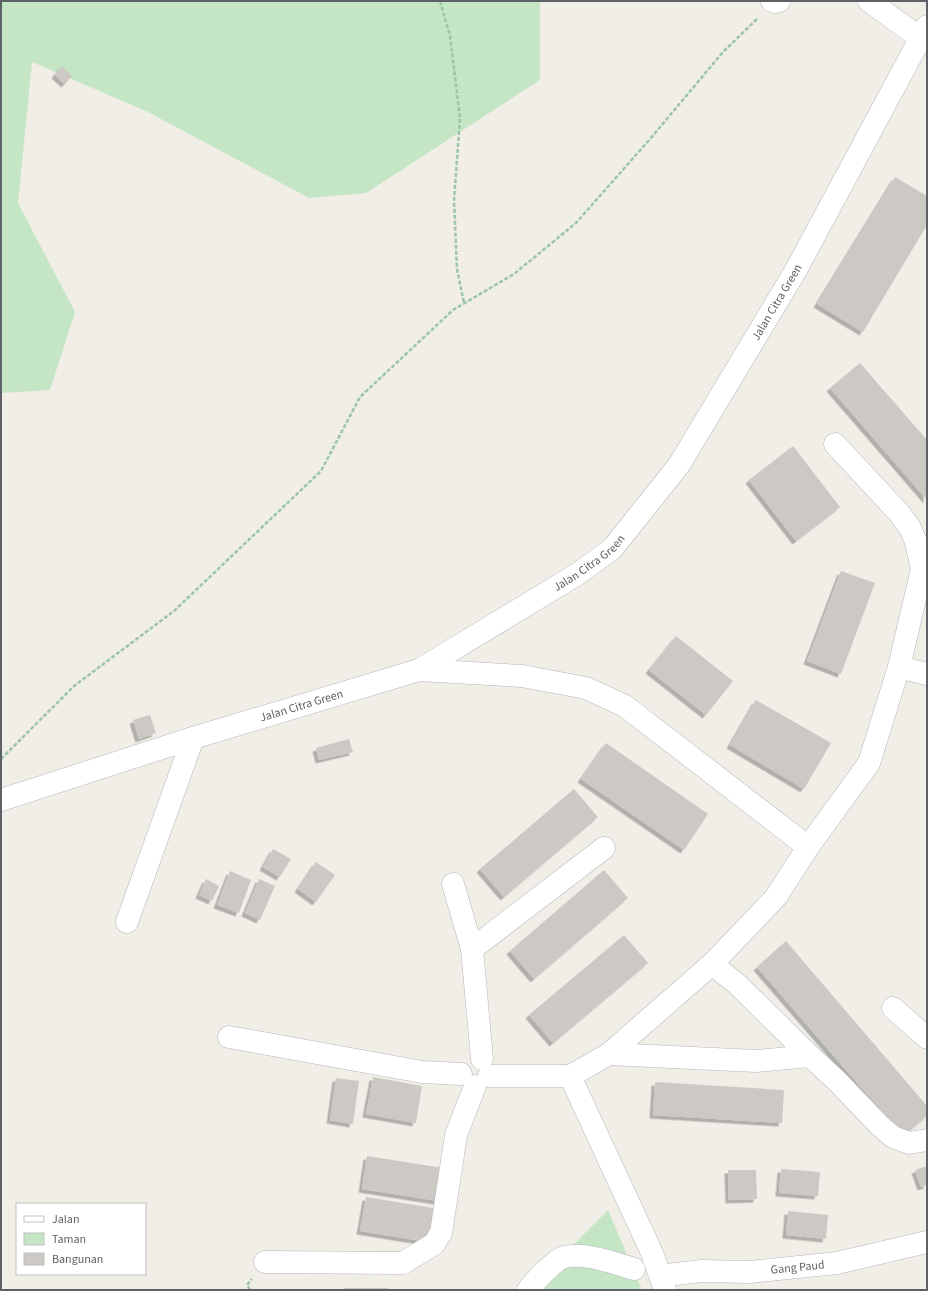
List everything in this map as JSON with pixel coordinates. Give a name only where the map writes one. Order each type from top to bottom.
[{"type":"street","points":[[869,1],[923,32]]},
{"type":"street","name":"Jalan Citra Green","points":[[1,800],[193,738],[419,670],[576,575],[612,548],[679,465],[796,270],[923,32]]},
{"type":"street","points":[[229,1037],[422,1072],[570,1076],[609,1054],[712,964],[776,897],[808,846],[869,763],[899,667],[922,569],[916,542],[910,528],[900,514],[835,444]]},
{"type":"street","points":[[899,667],[927,674]]},
{"type":"street","points":[[419,670],[522,676],[586,688],[625,706],[808,846]]},
{"type":"street","points":[[127,922],[193,738]]},
{"type":"street","points":[[472,949],[604,848]]},
{"type":"street","points":[[266,1262],[403,1263],[434,1244],[441,1234],[456,1135],[477,1074],[472,949],[452,884]]},
{"type":"street","points":[[712,964],[737,984],[838,1082],[879,1125],[893,1137],[908,1143],[927,1140]]},
{"type":"street","points":[[893,1008],[927,1038]]},
{"type":"street","points":[[609,1054],[756,1061],[810,1056]]},
{"type":"street","points":[[570,1076],[660,1272]]},
{"type":"street","name":"Gang Paud","points":[[660,1272],[750,1272],[837,1263],[927,1242]]},
{"type":"street","points":[[528,1290],[533,1283],[563,1257],[579,1255],[634,1269]]},
{"type":"path","points":[[440,1],[450,36],[460,118],[454,200],[457,269],[464,303]]},
{"type":"path","points":[[1,759],[74,686],[174,611],[321,471],[360,397],[453,310],[514,274],[576,223],[655,133],[723,52],[776,1]]},
{"type":"green space","points":[[1,1],[540,1],[540,80],[366,193],[309,198],[148,112],[32,62],[18,203],[75,312],[50,390],[1,393]]},
{"type":"green space","points":[[608,1210],[642,1290],[541,1290],[574,1244]]},
{"type":"building","points":[[62,66],[72,76],[65,84],[55,75]]},
{"type":"building","points":[[895,177],[927,196],[927,225],[863,332],[817,304]]},
{"type":"building","points":[[860,363],[927,440],[927,500],[830,388]]},
{"type":"building","points":[[793,446],[840,507],[796,541],[749,480]]},
{"type":"building","points":[[841,571],[875,583],[841,674],[807,661]]},
{"type":"building","points":[[676,636],[733,681],[706,715],[649,670]]},
{"type":"building","points":[[756,700],[831,743],[804,789],[730,745]]},
{"type":"building","points":[[150,715],[156,733],[139,739],[133,720]]},
{"type":"building","points":[[349,739],[353,752],[319,760],[316,748]]},
{"type":"building","points":[[606,743],[708,814],[684,850],[581,779]]},
{"type":"building","points":[[574,789],[598,817],[504,897],[480,869]]},
{"type":"building","points":[[273,849],[291,859],[280,877],[263,867]]},
{"type":"building","points":[[316,862],[335,875],[316,902],[298,889]]},
{"type":"building","points":[[604,870],[628,898],[534,979],[510,951]]},
{"type":"building","points":[[230,871],[251,880],[239,913],[217,905]]},
{"type":"building","points":[[206,879],[219,886],[212,901],[199,895]]},
{"type":"building","points":[[259,879],[275,886],[260,920],[245,913]]},
{"type":"building","points":[[624,935],[648,963],[553,1043],[529,1015]]},
{"type":"building","points":[[786,941],[927,1106],[927,1116],[903,1136],[757,967]]},
{"type":"building","points":[[373,1077],[422,1086],[416,1123],[366,1114]]},
{"type":"building","points":[[336,1078],[359,1081],[353,1124],[330,1120]]},
{"type":"building","points":[[655,1082],[784,1090],[782,1123],[653,1115]]},
{"type":"building","points":[[367,1156],[443,1168],[438,1201],[362,1189]]},
{"type":"building","points":[[927,1166],[927,1185],[921,1187],[915,1170]]},
{"type":"building","points":[[781,1169],[820,1172],[818,1196],[779,1193]]},
{"type":"building","points":[[728,1170],[756,1170],[757,1199],[729,1200]]},
{"type":"building","points":[[366,1197],[439,1209],[434,1243],[360,1231]]},
{"type":"building","points":[[788,1211],[828,1215],[826,1239],[786,1235]]},
{"type":"building","points":[[344,1288],[388,1288],[388,1290],[344,1290]]}]
